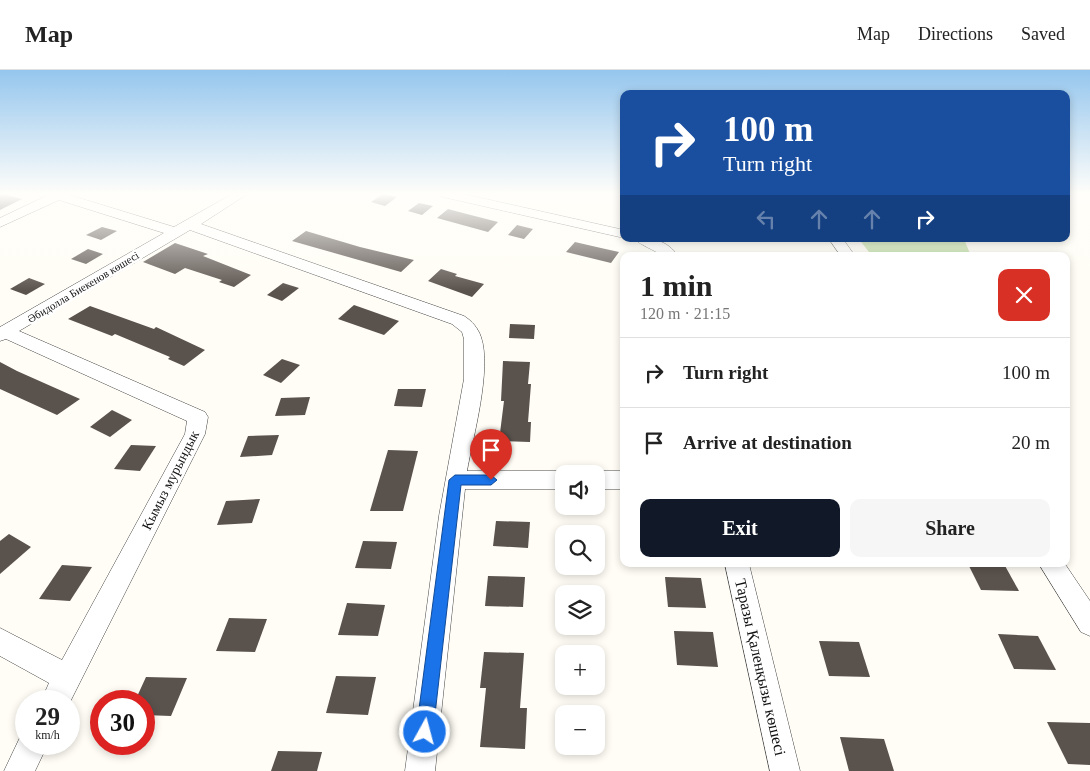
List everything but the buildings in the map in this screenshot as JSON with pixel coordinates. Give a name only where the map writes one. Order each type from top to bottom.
[{"type":"street","points":[[173,226],[458,320],[468,327],[475,349],[472,380],[455,480],[420,771]]},
{"type":"street","name":"Әбидолла Биекенов көшесі","points":[[3,334],[186,226]]},
{"type":"street","points":[[587,226],[620,233]]},
{"type":"street","points":[[650,242],[658,245],[666,252]]},
{"type":"street","name":"Кымыз мурындык","points":[[3,334],[198,418],[195,434],[61,690]]},
{"type":"street","points":[[455,480],[555,480]]},
{"type":"street","points":[[605,480],[620,480]]},
{"type":"street","name":"Таразы Қаленқызы көшесі","points":[[738,567],[785,771]]},
{"type":"street","points":[[1053,567],[1090,623]]},
{"type":"street","points":[[0,641],[61,690]]},
{"type":"street","points":[[18,771],[27,755]]},
{"type":"green space","points":[[861,242],[965,242],[969,252],[869,252]]},
{"type":"route","points":[[425,732],[455,480],[491,480]]}]
